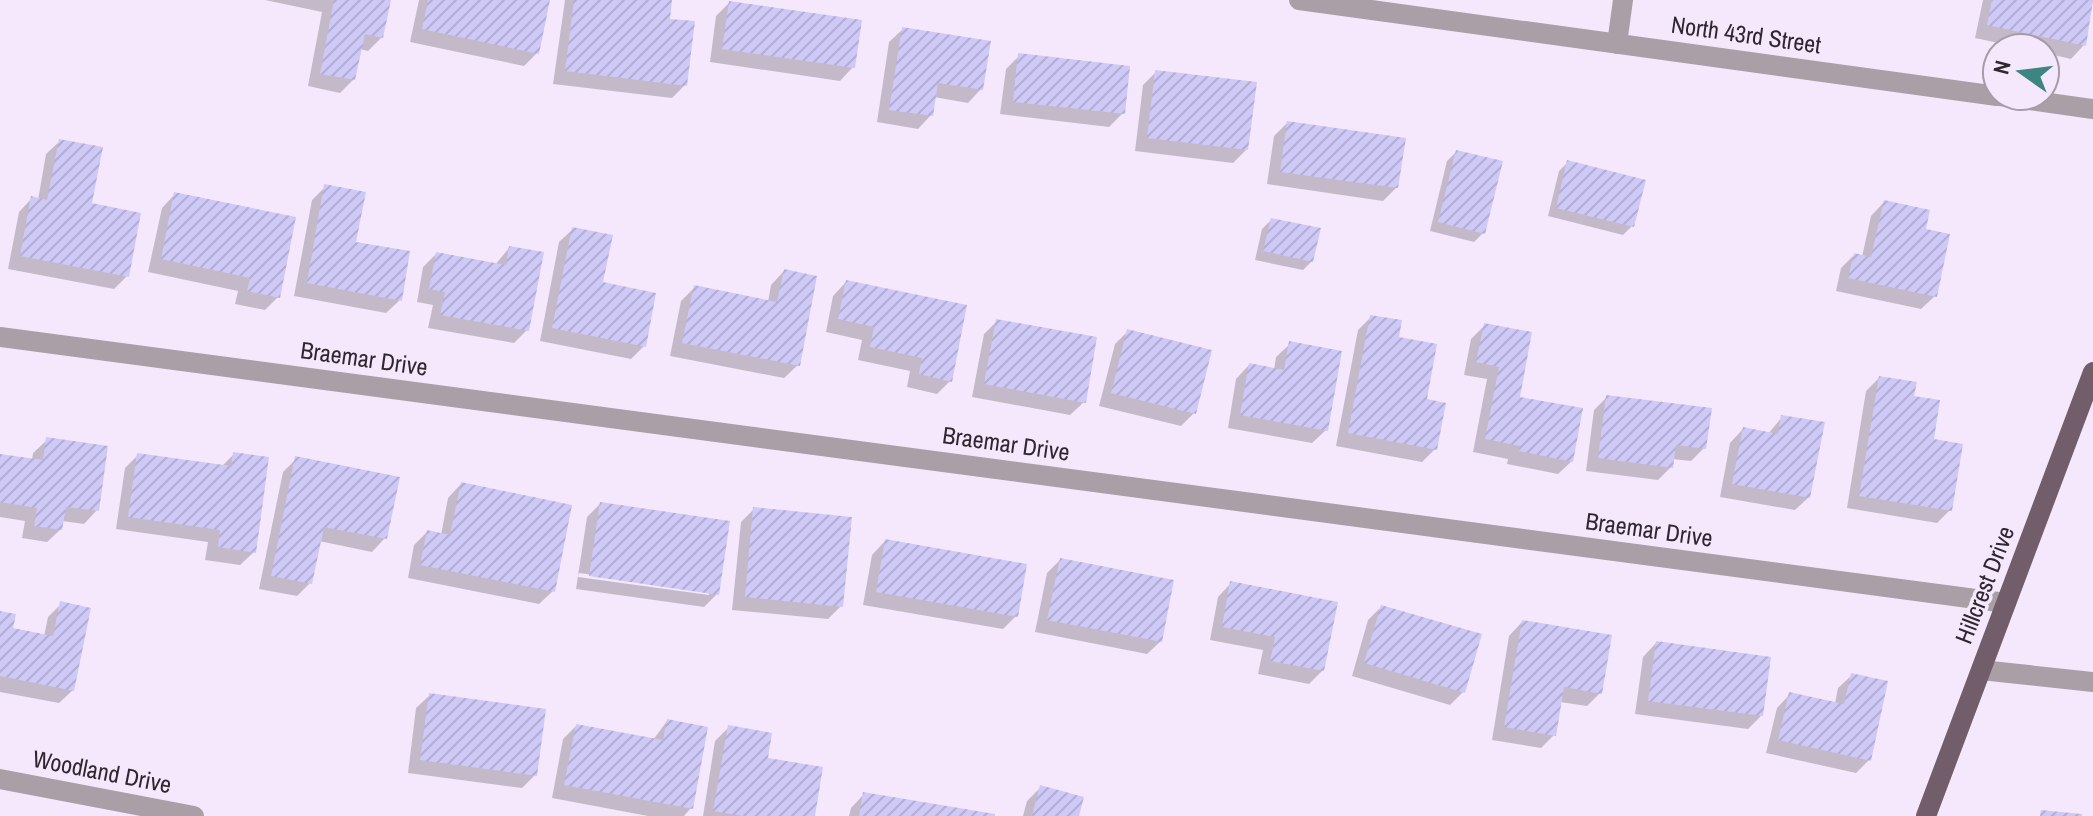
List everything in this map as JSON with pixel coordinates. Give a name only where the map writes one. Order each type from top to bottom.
[{"type":"main road","name":"Hillcrest Drive","points":[[1926,816],[2093,372]]},
{"type":"street","name":"North 43rd Street","points":[[1299,0],[1981,94]]},
{"type":"street","points":[[1617,44],[1623,0]]},
{"type":"street","name":"North 43rd Street","points":[[2061,105],[2093,109]]},
{"type":"street","name":"Braemar Drive","points":[[0,337],[2006,603]]},
{"type":"street","points":[[1981,670],[2093,682]]},
{"type":"street","name":"Woodland Drive","points":[[0,779],[194,816]]},
{"type":"building","points":[[334,0],[391,0],[383,38],[365,34],[355,80],[320,74]]},
{"type":"building","points":[[428,0],[550,0],[539,54],[422,29]]},
{"type":"building","points":[[574,0],[672,0],[670,19],[695,21],[687,86],[565,71]]},
{"type":"building","points":[[1992,0],[2093,0],[2086,46],[2061,41],[2061,32],[2020,32],[1987,25]]},
{"type":"building","points":[[729,1],[862,20],[855,68],[722,49]]},
{"type":"building","points":[[902,27],[991,41],[983,90],[938,83],[933,116],[889,110]]},
{"type":"building","points":[[1018,53],[1130,66],[1125,114],[1013,102]]},
{"type":"building","points":[[1155,70],[1257,82],[1248,150],[1147,138]]},
{"type":"building","points":[[1287,121],[1406,138],[1398,188],[1280,172]]},
{"type":"building","points":[[59,139],[103,147],[92,203],[141,213],[129,277],[20,256],[31,196],[47,200]]},
{"type":"building","points":[[1456,150],[1503,161],[1485,234],[1438,222]]},
{"type":"building","points":[[1567,160],[1646,180],[1634,227],[1556,208]]},
{"type":"building","points":[[324,184],[366,192],[356,242],[410,251],[402,301],[307,283]]},
{"type":"building","points":[[174,192],[296,217],[280,298],[247,291],[250,278],[161,259]]},
{"type":"building","points":[[1884,200],[1930,210],[1926,229],[1950,234],[1937,297],[1848,278],[1854,253],[1871,257]]},
{"type":"building","points":[[1271,218],[1321,228],[1313,262],[1263,251]]},
{"type":"building","points":[[572,227],[613,235],[603,282],[656,293],[646,347],[552,328]]},
{"type":"building","points":[[509,246],[544,252],[529,331],[440,315],[445,292],[429,289],[436,252],[506,265]]},
{"type":"building","points":[[784,269],[817,276],[800,366],[682,343],[694,285],[777,302]]},
{"type":"building","points":[[846,280],[967,305],[952,382],[919,374],[922,358],[870,347],[874,327],[838,319]]},
{"type":"building","points":[[1370,315],[1402,320],[1399,337],[1437,344],[1427,399],[1446,403],[1437,450],[1348,433]]},
{"type":"building","points":[[996,319],[1097,337],[1086,403],[984,384]]},
{"type":"building","points":[[1484,323],[1532,332],[1520,397],[1583,408],[1573,462],[1519,451],[1520,446],[1485,439],[1499,367],[1476,362]]},
{"type":"building","points":[[1127,329],[1212,350],[1196,414],[1111,393]]},
{"type":"building","points":[[1289,341],[1342,351],[1328,431],[1240,415],[1249,363],[1284,370]]},
{"type":"building","points":[[1879,376],[1917,382],[1914,396],[1940,400],[1934,439],[1963,444],[1952,511],[1859,496]]},
{"type":"building","points":[[1606,395],[1712,408],[1706,449],[1676,445],[1673,468],[1598,458]]},
{"type":"building","points":[[1781,415],[1825,422],[1810,498],[1732,484],[1743,427],[1778,434]]},
{"type":"building","points":[[46,437],[108,446],[99,511],[66,507],[62,530],[34,526],[37,508],[0,502],[0,454],[43,460]]},
{"type":"building","points":[[233,452],[269,457],[256,553],[218,547],[220,530],[128,517],[137,453],[231,466]]},
{"type":"building","points":[[295,456],[400,477],[387,539],[324,527],[312,584],[271,576]]},
{"type":"building","points":[[461,482],[572,505],[555,592],[420,565],[427,530],[450,535]]},
{"type":"building","points":[[600,502],[730,521],[719,595],[589,576]]},
{"type":"building","points":[[753,507],[852,517],[843,607],[745,597]]},
{"type":"building","points":[[885,539],[1027,564],[1018,617],[876,592]]},
{"type":"building","points":[[1060,558],[1174,580],[1162,642],[1047,620]]},
{"type":"building","points":[[1230,581],[1338,602],[1324,671],[1270,661],[1275,637],[1222,627]]},
{"type":"building","points":[[60,601],[91,608],[74,691],[0,676],[0,611],[16,614],[13,628],[53,636]]},
{"type":"building","points":[[1381,605],[1482,634],[1465,693],[1364,663]]},
{"type":"building","points":[[1522,620],[1612,635],[1602,694],[1564,687],[1556,736],[1504,727]]},
{"type":"building","points":[[1656,641],[1771,657],[1763,716],[1648,701]]},
{"type":"building","points":[[1851,673],[1888,681],[1871,761],[1778,740],[1789,692],[1844,704]]},
{"type":"building","points":[[429,693],[546,709],[537,776],[420,760]]},
{"type":"building","points":[[667,719],[708,727],[693,809],[564,785],[576,724],[663,740]]},
{"type":"building","points":[[728,725],[772,733],[768,758],[823,767],[815,816],[743,816],[713,811]]},
{"type":"building","points":[[1040,785],[1084,797],[1079,816],[1032,816]]},
{"type":"building","points":[[863,792],[995,814],[995,816],[859,816]]},
{"type":"building","points":[[2041,810],[2082,814],[2082,816],[2040,816]]}]
